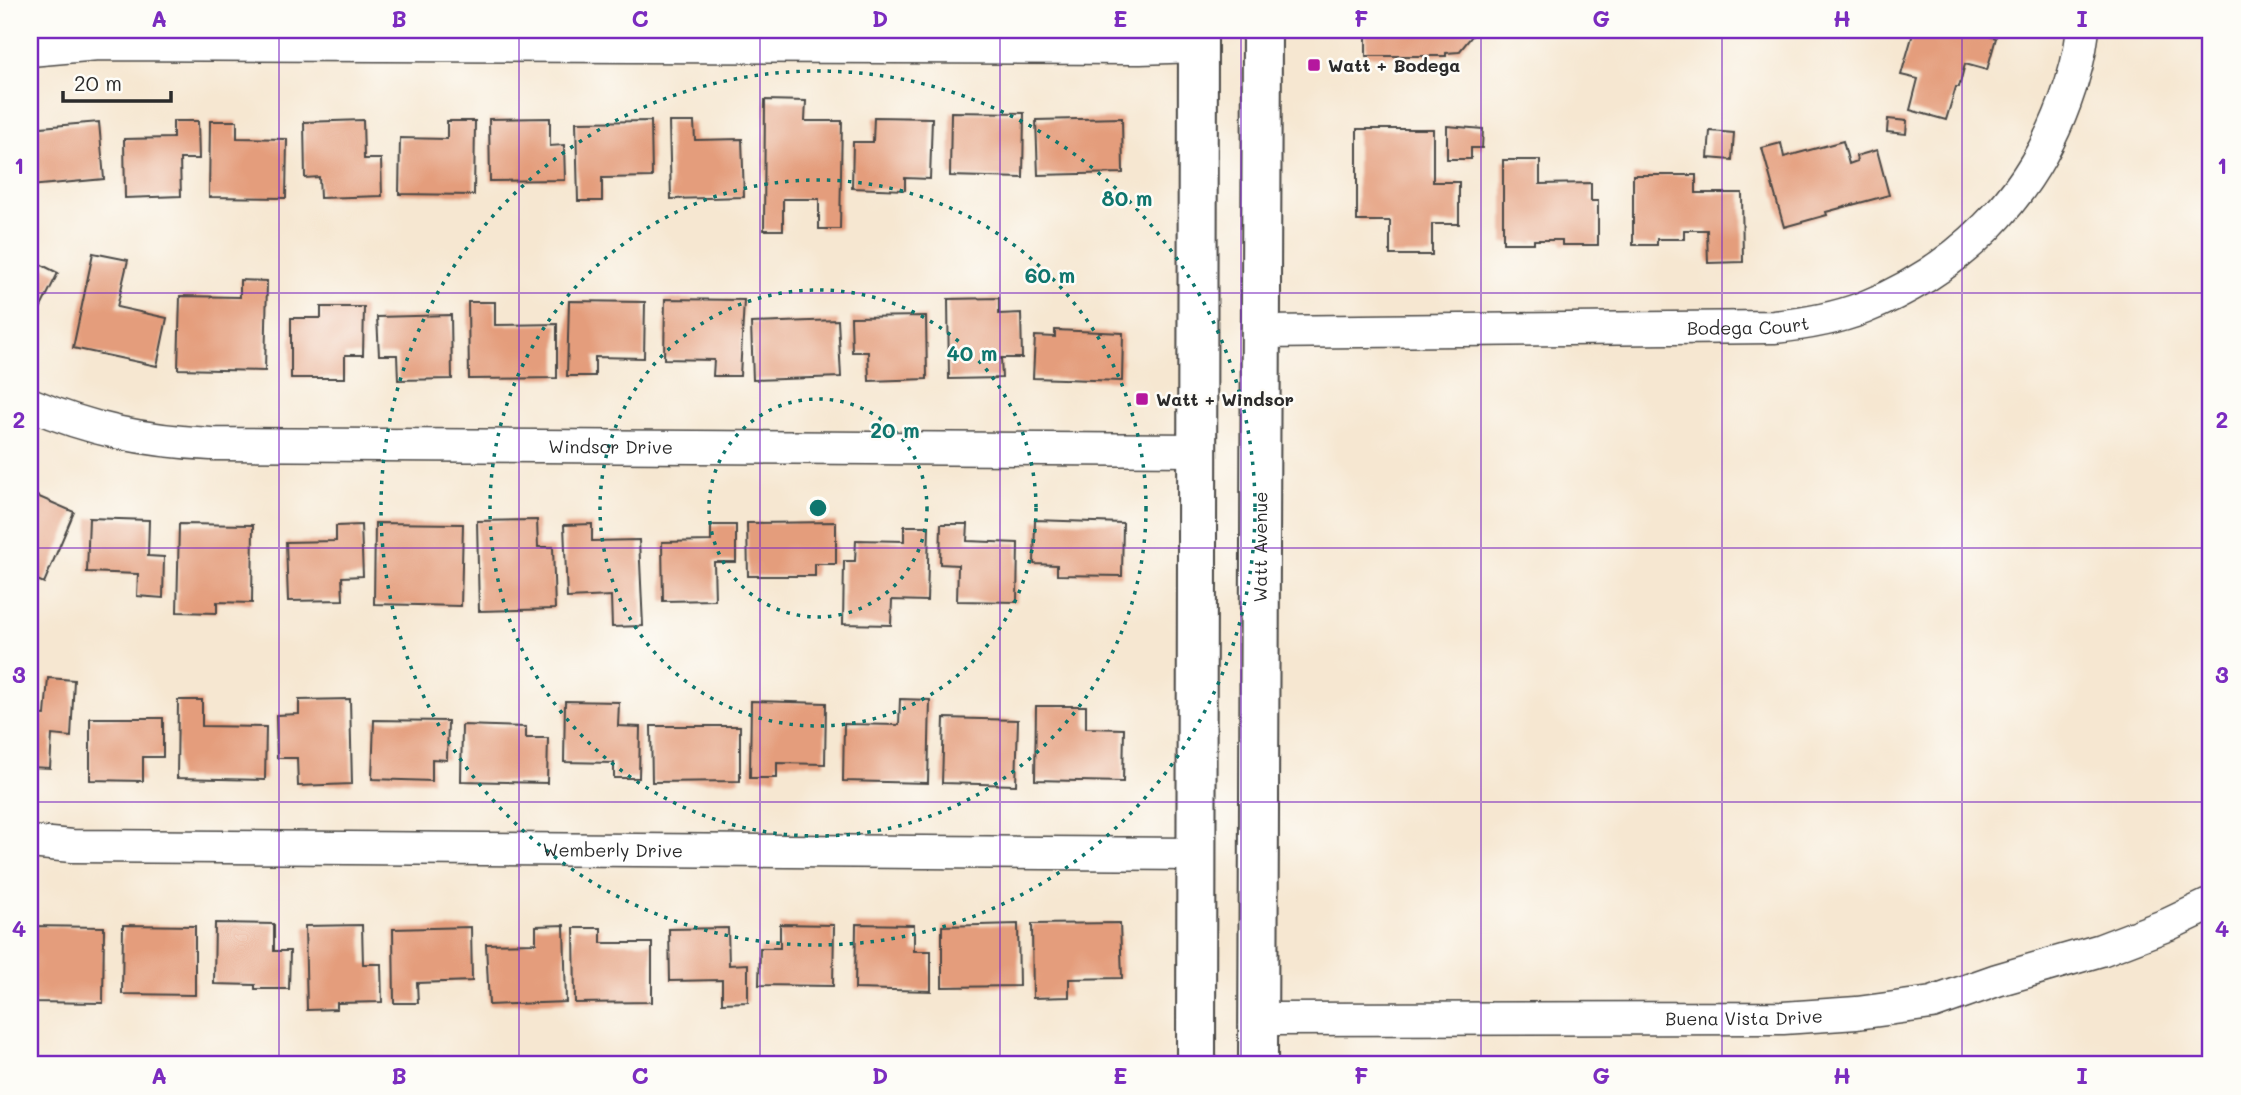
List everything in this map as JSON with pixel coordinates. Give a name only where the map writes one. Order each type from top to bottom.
[{"type":"main road","name":"Watt Avenue","points":[[1258,1065],[1262,30]]},
{"type":"main road","points":[[1196,1065],[1198,38]]},
{"type":"street","name":"Bodega Court","points":[[1259,332],[1774,327],[1803,324],[1861,309],[1914,284],[1964,250],[2006,208],[2054,134],[2074,78],[2081,49],[2082,30]]},
{"type":"street","points":[[30,50],[98,44],[1140,48],[1198,38]]},
{"type":"street","name":"Windsor Drive","points":[[30,404],[68,420],[125,435],[211,444],[1197,450]]},
{"type":"street","name":"Wemberly Drive","points":[[30,842],[100,846],[1196,854]]},
{"type":"street","name":"Buena Vista Drive","points":[[1259,1019],[1769,1018],[1857,1013],[1932,1003],[1997,980],[2101,950],[2169,924],[2211,904]]},
{"type":"building","points":[[1368,30],[1472,30],[1472,36],[1459,52],[1446,53],[1446,56],[1366,56]]},
{"type":"building","points":[[1914,30],[1968,30],[1996,38],[1987,70],[1965,64],[1946,120],[1910,110],[1918,79],[1901,75]]},
{"type":"building","points":[[765,100],[806,101],[805,121],[842,121],[840,229],[819,229],[819,199],[783,199],[783,230],[764,230]]},
{"type":"building","points":[[951,112],[1024,113],[1023,178],[950,176]]},
{"type":"building","points":[[874,117],[932,118],[930,179],[905,178],[905,190],[852,188],[853,142],[873,142]]},
{"type":"building","points":[[550,118],[550,146],[564,145],[565,180],[490,181],[489,119]]},
{"type":"building","points":[[1122,118],[1123,173],[1038,175],[1036,120]]},
{"type":"building","points":[[1888,119],[1907,121],[1906,134],[1887,132]]},
{"type":"building","points":[[363,120],[364,159],[381,159],[382,196],[320,198],[319,177],[305,178],[304,122]]},
{"type":"building","points":[[173,121],[198,121],[199,159],[180,159],[181,196],[125,198],[124,139],[173,138]]},
{"type":"building","points":[[210,121],[237,121],[237,138],[287,139],[286,198],[209,197]]},
{"type":"building","points":[[447,121],[475,121],[474,195],[399,194],[400,138],[447,139]]},
{"type":"building","points":[[651,121],[652,177],[602,178],[602,201],[578,201],[576,122]]},
{"type":"building","points":[[99,122],[104,179],[30,186],[30,128]]},
{"type":"building","points":[[669,122],[694,122],[695,140],[742,139],[744,197],[671,199]]},
{"type":"building","points":[[1447,126],[1483,129],[1482,148],[1471,148],[1471,159],[1447,159]]},
{"type":"building","points":[[1357,129],[1433,129],[1433,182],[1459,182],[1459,224],[1432,224],[1432,255],[1390,255],[1390,221],[1357,221]]},
{"type":"building","points":[[1710,131],[1734,133],[1732,160],[1708,158]]},
{"type":"building","points":[[1843,141],[1849,164],[1857,161],[1856,156],[1877,150],[1889,195],[1826,212],[1827,215],[1784,227],[1762,148],[1781,143],[1784,157]]},
{"type":"building","points":[[1503,160],[1540,160],[1540,184],[1591,183],[1591,201],[1598,201],[1598,245],[1562,245],[1562,240],[1503,243]]},
{"type":"building","points":[[1633,175],[1696,175],[1696,193],[1742,193],[1743,262],[1708,263],[1707,230],[1684,230],[1684,239],[1657,239],[1657,245],[1633,245]]},
{"type":"building","points":[[93,253],[128,260],[117,307],[167,318],[157,366],[73,348]]},
{"type":"building","points":[[30,259],[58,273],[33,323],[30,322]]},
{"type":"building","points":[[240,280],[267,281],[265,371],[178,369],[180,296],[240,297]]},
{"type":"building","points":[[999,298],[999,314],[1021,313],[1022,358],[1001,358],[1002,378],[949,379],[948,299]]},
{"type":"building","points":[[665,299],[744,300],[740,376],[713,376],[714,360],[664,359]]},
{"type":"building","points":[[569,301],[645,302],[644,358],[595,357],[595,376],[567,376]]},
{"type":"building","points":[[468,302],[495,302],[495,325],[557,324],[557,378],[469,379]]},
{"type":"building","points":[[321,307],[364,307],[363,355],[345,355],[345,378],[291,378],[291,318],[321,318]]},
{"type":"building","points":[[451,315],[452,379],[398,380],[397,355],[379,355],[377,317]]},
{"type":"building","points":[[926,316],[927,379],[869,381],[868,352],[852,352],[851,317]]},
{"type":"building","points":[[838,320],[841,377],[753,380],[751,323]]},
{"type":"building","points":[[1055,330],[1123,333],[1122,381],[1033,378],[1035,336],[1055,337]]},
{"type":"building","points":[[30,493],[74,512],[44,583],[30,577]]},
{"type":"building","points":[[89,518],[149,520],[148,556],[164,557],[163,598],[137,596],[138,574],[87,572]]},
{"type":"building","points":[[537,520],[538,547],[553,547],[555,609],[479,611],[477,521]]},
{"type":"building","points":[[1035,520],[1123,523],[1122,576],[1057,575],[1057,565],[1034,564]]},
{"type":"building","points":[[836,522],[836,564],[815,564],[815,576],[748,576],[747,523]]},
{"type":"building","points":[[375,523],[463,524],[461,606],[374,604]]},
{"type":"building","points":[[179,524],[253,525],[252,603],[217,602],[217,613],[177,612]]},
{"type":"building","points":[[592,524],[592,541],[639,540],[643,626],[612,627],[611,596],[567,598],[564,525]]},
{"type":"building","points":[[941,524],[968,524],[967,541],[1018,543],[1017,602],[957,601],[958,565],[940,564]]},
{"type":"building","points":[[361,525],[363,576],[342,577],[343,600],[288,601],[286,542],[336,541],[336,526]]},
{"type":"building","points":[[711,525],[736,525],[736,562],[714,562],[715,600],[663,601],[662,542],[711,541]]},
{"type":"building","points":[[904,526],[929,526],[927,601],[892,600],[891,625],[843,624],[844,561],[855,561],[856,540],[904,541]]},
{"type":"building","points":[[48,678],[74,680],[71,737],[52,735],[50,768],[30,767],[30,714],[45,715]]},
{"type":"building","points":[[350,699],[352,784],[298,786],[297,758],[277,758],[276,715],[299,714],[299,700]]},
{"type":"building","points":[[900,699],[930,700],[928,783],[843,781],[844,724],[899,725]]},
{"type":"building","points":[[178,700],[202,700],[202,726],[266,727],[265,780],[177,778]]},
{"type":"building","points":[[565,701],[619,702],[618,726],[640,727],[639,778],[614,778],[614,763],[564,762]]},
{"type":"building","points":[[751,701],[826,703],[825,764],[777,763],[777,778],[750,778]]},
{"type":"building","points":[[1036,706],[1086,706],[1086,728],[1124,729],[1123,782],[1035,780]]},
{"type":"building","points":[[90,718],[163,718],[163,757],[143,757],[143,781],[90,780]]},
{"type":"building","points":[[944,718],[1018,720],[1016,785],[942,783]]},
{"type":"building","points":[[374,720],[448,721],[447,760],[432,759],[432,781],[372,779]]},
{"type":"building","points":[[462,725],[526,727],[526,738],[548,738],[547,783],[461,781]]},
{"type":"building","points":[[651,726],[740,726],[740,781],[652,782]]},
{"type":"building","points":[[215,923],[274,924],[274,951],[290,951],[289,989],[255,989],[255,985],[214,984]]},
{"type":"building","points":[[1120,923],[1122,978],[1069,979],[1069,997],[1033,998],[1032,924]]},
{"type":"building","points":[[780,924],[834,925],[833,986],[759,985],[760,948],[780,948]]},
{"type":"building","points":[[856,924],[914,925],[914,951],[931,951],[931,991],[855,989]]},
{"type":"building","points":[[1018,924],[1019,986],[942,987],[942,926]]},
{"type":"building","points":[[123,925],[195,926],[195,995],[122,994]]},
{"type":"building","points":[[362,925],[363,964],[381,964],[382,1002],[337,1003],[337,1009],[307,1010],[305,926]]},
{"type":"building","points":[[564,925],[566,1002],[489,1005],[486,944],[536,943],[536,926]]},
{"type":"building","points":[[30,926],[104,927],[103,1003],[30,1002]]},
{"type":"building","points":[[471,927],[472,981],[417,983],[418,1003],[394,1003],[393,929]]},
{"type":"building","points":[[574,928],[601,928],[601,943],[652,943],[652,1002],[575,1003]]},
{"type":"building","points":[[728,928],[729,965],[748,964],[748,1002],[722,1003],[722,980],[670,981],[669,929]]},
{"type":"place","name":"Watt + Bodega","points":[[1314,65]]},
{"type":"place","name":"Watt + Windsor","points":[[1142,399]]}]
